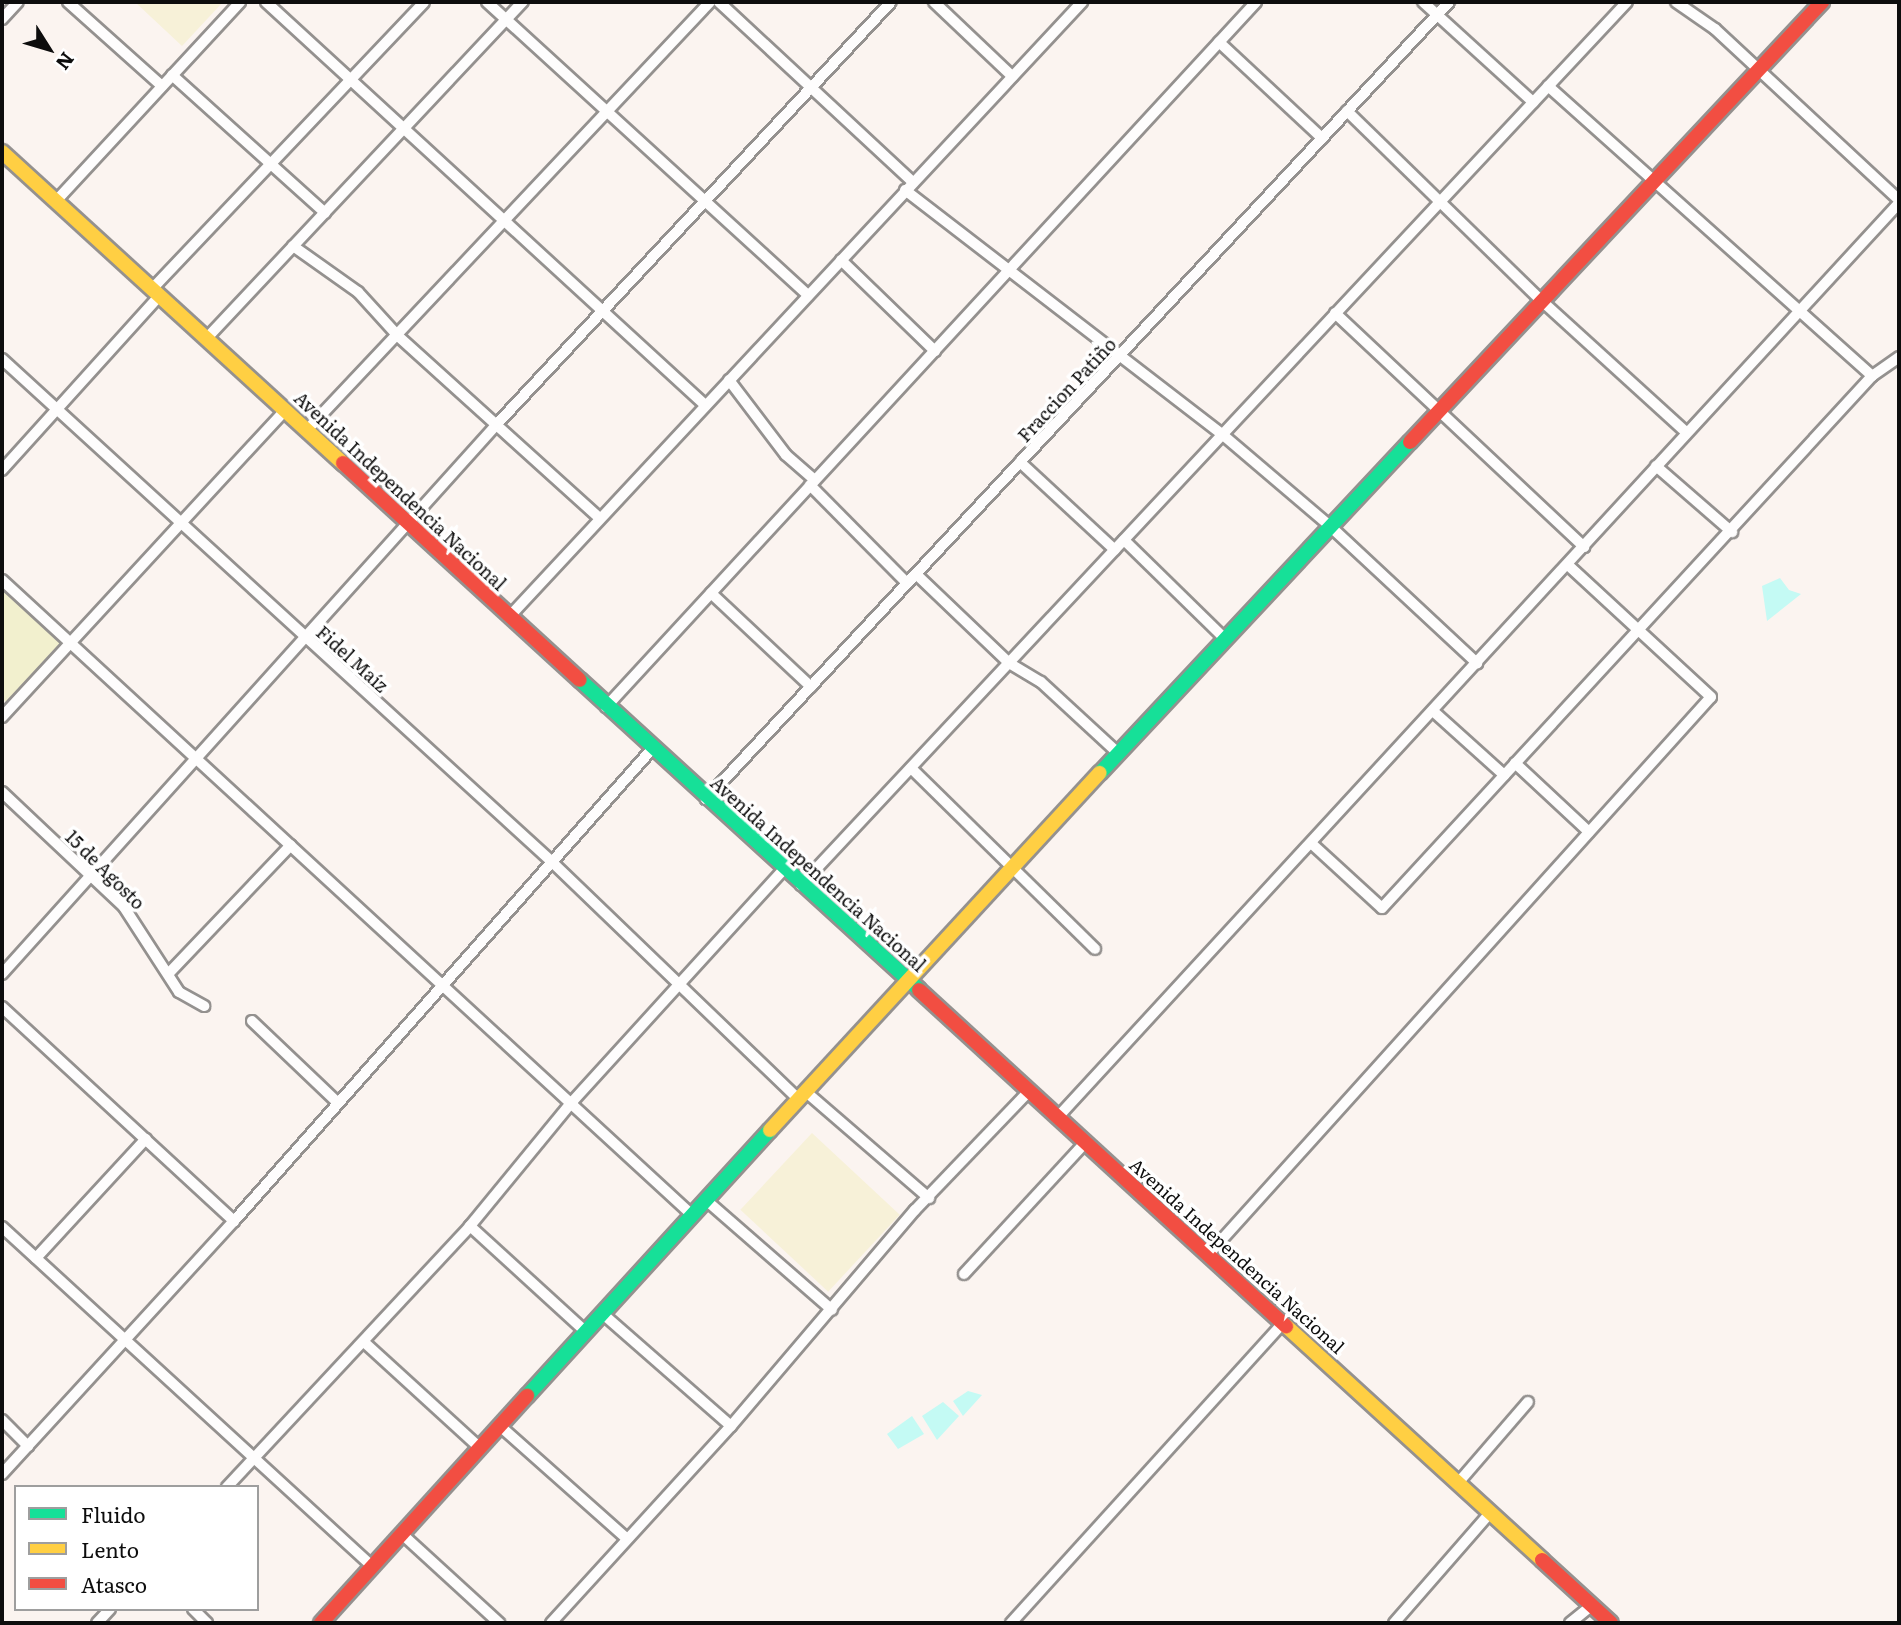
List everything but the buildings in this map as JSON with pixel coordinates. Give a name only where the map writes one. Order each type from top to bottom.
[{"type":"street","points":[[2,19],[18,2]]},
{"type":"street","points":[[68,2],[162,86]]},
{"type":"street","points":[[56,201],[240,2]]},
{"type":"street","points":[[266,2],[705,405]]},
{"type":"street","points":[[2,470],[270,164],[424,2]]},
{"type":"street","points":[[487,2],[808,295]]},
{"type":"street","points":[[206,339],[523,2]]},
{"type":"street","points":[[306,431],[710,2]]},
{"type":"street","points":[[719,2],[913,182]]},
{"type":"street","points":[[2,974],[194,756],[497,424],[891,2]]},
{"type":"street","points":[[934,2],[1012,76]]},
{"type":"street","points":[[509,617],[598,517],[1082,2]]},
{"type":"street","points":[[606,706],[1256,2]]},
{"type":"street","points":[[1423,2],[1533,102]]},
{"type":"street","name":"Fraccion Patiño","points":[[706,799],[1449,2]]},
{"type":"street","points":[[801,885],[1627,2]]},
{"type":"street","points":[[1057,1118],[1899,202],[1715,29],[1676,2]]},
{"type":"street","points":[[321,1623],[906,980],[1822,2]]},
{"type":"street","points":[[1219,42],[1322,138]]},
{"type":"street","points":[[172,75],[325,213]]},
{"type":"street","points":[[1548,86],[1872,376]]},
{"type":"street","points":[[1347,111],[1543,302],[1686,432]]},
{"type":"street","name":"Avenida Independencia Nacional","points":[[2,152],[706,799],[1611,1623]]},
{"type":"street","points":[[905,190],[1223,435],[1331,527],[1477,663]]},
{"type":"street","points":[[293,246],[358,292],[398,335],[598,517]]},
{"type":"street","points":[[841,260],[935,351]]},
{"type":"street","points":[[1335,313],[1584,547]]},
{"type":"street","points":[[1311,843],[1382,908],[1732,532],[1872,376],[1899,357]]},
{"type":"street","name":"Fidel Maíz","points":[[2,359],[551,861],[677,987],[801,1095],[929,1198]]},
{"type":"street","points":[[729,380],[786,455],[907,583]]},
{"type":"street","points":[[2,718],[284,411]]},
{"type":"street","points":[[1020,462],[1115,550]]},
{"type":"street","points":[[1657,466],[1732,532]]},
{"type":"street","points":[[1124,540],[1226,640]]},
{"type":"street","points":[[1208,1255],[1711,696],[1568,565]]},
{"type":"street","points":[[916,574],[1009,663],[1041,682],[1119,754]]},
{"type":"street","points":[[2,579],[444,983],[692,1215]]},
{"type":"street","points":[[711,593],[811,687]]},
{"type":"street","points":[[1433,711],[1504,775]]},
{"type":"street","points":[[2,1474],[234,1221],[652,749]]},
{"type":"street","points":[[1515,763],[1590,832]]},
{"type":"street","points":[[911,768],[1095,949]]},
{"type":"street","name":"15 de Agosto","points":[[2,792],[124,907],[170,972],[184,997],[204,1006]]},
{"type":"street","points":[[170,972],[291,845]]},
{"type":"street","points":[[229,1485],[470,1226],[572,1102],[784,869]]},
{"type":"street","points":[[2,1007],[234,1221]]},
{"type":"street","points":[[252,1021],[338,1103]]},
{"type":"street","points":[[551,1623],[625,1538],[731,1426],[929,1198],[1028,1092]]},
{"type":"street","points":[[36,1258],[146,1139]]},
{"type":"street","points":[[964,1274],[1085,1143]]},
{"type":"street","points":[[706,1200],[832,1310]]},
{"type":"street","points":[[470,1226],[586,1332]]},
{"type":"street","points":[[2,1227],[373,1567]]},
{"type":"street","points":[[603,1314],[731,1426]]},
{"type":"street","points":[[1011,1623],[1282,1324]]},
{"type":"street","points":[[364,1342],[480,1448]]},
{"type":"street","points":[[1458,1483],[1528,1402]]},
{"type":"street","points":[[2,1420],[29,1446]]},
{"type":"street","points":[[500,1426],[625,1538]]},
{"type":"street","points":[[1394,1623],[1490,1513]]},
{"type":"street","points":[[402,1534],[499,1623]]},
{"type":"street","points":[[1570,1623],[1592,1605]]},
{"type":"shaded area","points":[[135,2],[223,2],[182,46]]},
{"type":"shaded area","points":[[2,583],[64,643],[7,703],[2,698]]},
{"type":"shaded area","points":[[812,1133],[900,1215],[828,1292],[740,1210]]},
{"type":"water","points":[[1780,578],[1789,590],[1801,594],[1767,621],[1762,586]]},
{"type":"water","points":[[968,1391],[982,1395],[963,1416],[953,1401]]},
{"type":"water","points":[[943,1402],[959,1416],[937,1440],[922,1416]]},
{"type":"water","points":[[912,1416],[924,1434],[898,1449],[887,1434]]},
{"type":"traffic: fast","points":[[1100,773],[1410,442]]},
{"type":"traffic: fast","points":[[580,680],[919,990]]},
{"type":"traffic: fast","points":[[527,1396],[770,1130]]},
{"type":"traffic: slow","points":[[2,152],[343,463]]},
{"type":"traffic: slow","points":[[770,1130],[1100,773]]},
{"type":"traffic: slow","points":[[1286,1326],[1542,1560]]},
{"type":"traffic: jam","points":[[1410,442],[1822,2]]},
{"type":"traffic: jam","points":[[343,463],[580,680]]},
{"type":"traffic: jam","points":[[919,990],[1286,1326]]},
{"type":"traffic: jam","points":[[321,1623],[527,1396]]},
{"type":"traffic: jam","points":[[1542,1560],[1611,1623]]}]
